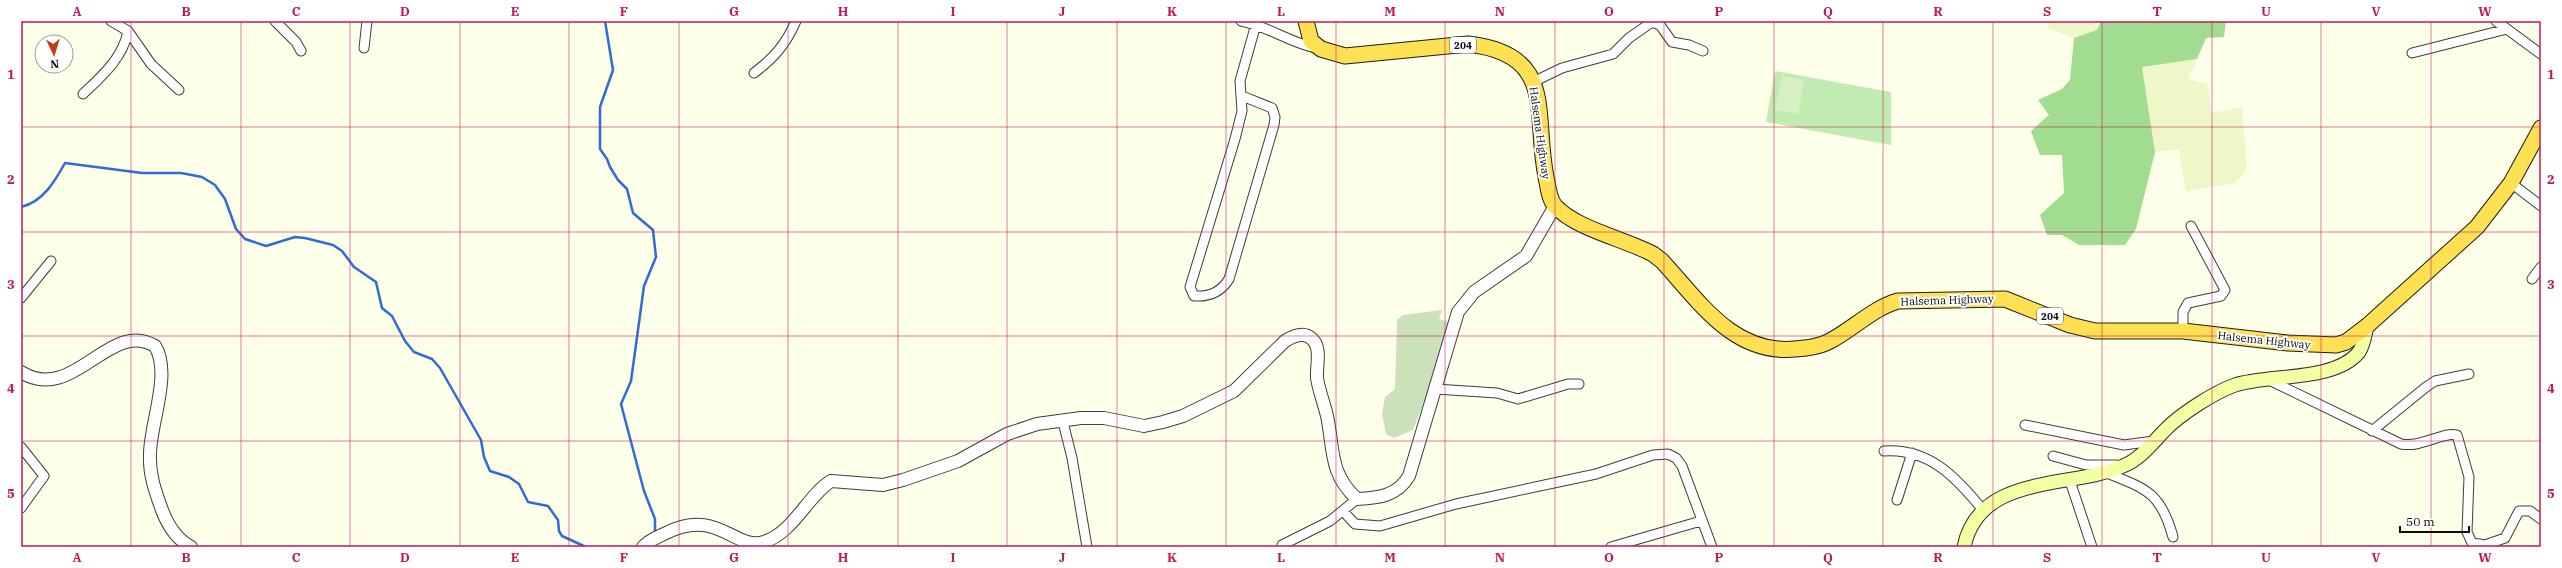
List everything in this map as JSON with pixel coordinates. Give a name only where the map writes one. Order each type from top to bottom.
[{"type":"highway","points":[[1306,21],[1311,41],[1321,49]]},
{"type":"highway","name":"Halsema Highway","points":[[1321,49],[1345,56],[1443,46],[1487,46],[1500,50],[1519,61],[1527,70],[1533,82],[1539,110],[1544,166],[1550,194],[1555,206],[1585,225],[1653,254],[1662,261],[1710,314],[1732,332],[1750,343],[1768,350],[1819,346],[1845,332],[1889,303],[1913,299],[2004,299],[2070,325],[2095,331],[2183,331],[2327,346],[2346,342],[2367,326],[2477,227],[2511,183],[2541,128]]},
{"type":"main road","points":[[1964,547],[1970,526],[1983,510],[2019,491],[2069,478],[2107,473],[2125,465],[2175,421],[2235,385],[2297,376],[2338,367],[2358,352],[2363,344],[2367,326]]},
{"type":"street","points":[[112,21],[128,31],[151,64],[179,90]]},
{"type":"street","points":[[275,21],[296,42],[301,51]]},
{"type":"street","points":[[364,48],[367,21]]},
{"type":"street","points":[[754,73],[772,61],[782,48],[796,21]]},
{"type":"street","points":[[1241,21],[1256,24],[1303,46],[1321,49]]},
{"type":"street","points":[[2496,21],[2541,54]]},
{"type":"street","points":[[1533,82],[1562,68],[1613,54],[1629,38],[1652,22],[1660,25],[1672,42],[1689,45],[1703,52]]},
{"type":"street","points":[[1242,96],[1272,108],[1275,117],[1274,125],[1229,279],[1225,285],[1213,295],[1194,296],[1190,287],[1235,139],[1242,111],[1240,81],[1256,24]]},
{"type":"street","points":[[2412,53],[2507,29]]},
{"type":"street","points":[[83,94],[105,73],[118,57],[126,42],[128,31]]},
{"type":"street","points":[[2511,183],[2541,206]]},
{"type":"street","points":[[1282,544],[1315,529],[1343,511],[1357,499],[1392,494],[1403,486],[1409,476],[1458,312],[1474,292],[1526,256],[1555,206]]},
{"type":"street","points":[[2183,331],[2183,312],[2188,303],[2222,296],[2225,290],[2191,226]]},
{"type":"street","points":[[21,298],[50,261]]},
{"type":"street","points":[[2532,279],[2541,267]]},
{"type":"street","points":[[643,547],[647,542],[678,526],[694,523],[720,528],[750,543],[761,543],[772,539],[803,512],[819,491],[831,481],[883,485],[958,461],[1022,428],[1081,418],[1104,418],[1144,426],[1183,416],[1234,391],[1285,341],[1294,336],[1305,335],[1313,340],[1317,348],[1317,376],[1327,417],[1333,462],[1339,477],[1348,491],[1357,499]]},
{"type":"street","points":[[21,372],[42,381],[55,380],[72,374],[97,355],[116,347],[142,341],[155,346],[160,359],[161,377],[151,437],[151,478],[166,521],[177,538],[191,547]]},
{"type":"street","points":[[2372,431],[2435,381],[2469,374]]},
{"type":"street","points":[[2269,380],[2372,431],[2409,446],[2423,444],[2447,435],[2457,435],[2469,477],[2467,532],[2472,543],[2485,545],[2505,538],[2519,511],[2527,510],[2541,519]]},
{"type":"street","points":[[1435,390],[1497,393],[1518,399],[1568,384],[1579,384]]},
{"type":"street","points":[[1063,422],[1072,458],[1087,547]]},
{"type":"street","points":[[2025,425],[2124,445],[2154,441]]},
{"type":"street","points":[[21,447],[44,476],[21,508]]},
{"type":"street","points":[[1884,451],[1897,450],[1912,453],[1929,460],[1955,476],[1983,510]]},
{"type":"street","points":[[1897,500],[1912,453]]},
{"type":"street","points":[[1343,511],[1355,524],[1380,526],[1456,504],[1578,479],[1653,455],[1668,454],[1676,458],[1682,466],[1712,547]]},
{"type":"street","points":[[2053,456],[2086,464],[2125,465]]},
{"type":"street","points":[[2107,473],[2134,485],[2155,497],[2164,510],[2173,537]]},
{"type":"street","points":[[2069,478],[2092,547]]},
{"type":"street","points":[[1611,547],[1701,520]]},
{"type":"green space","points":[[2051,21],[2101,21],[2097,30],[2074,38],[2047,28]]},
{"type":"green space","points":[[2101,21],[2226,21],[2224,37],[2206,38],[2197,59],[2142,67],[2155,152],[2136,229],[2125,245],[2079,245],[2062,235],[2047,235],[2040,215],[2064,193],[2062,155],[2040,155],[2031,131],[2049,115],[2038,100],[2062,89],[2070,80],[2074,38],[2097,30]]},
{"type":"green space","points":[[2197,59],[2188,79],[2208,84],[2211,113],[2242,107],[2247,170],[2235,183],[2186,191],[2179,150],[2155,152],[2142,67]]},
{"type":"green space","points":[[1775,71],[1891,92],[1891,145],[1766,122]]},
{"type":"green space","points":[[1782,76],[1804,80],[1798,114],[1775,110]]},
{"type":"green space","points":[[1442,310],[1439,319],[1449,322],[1439,364],[1413,430],[1394,438],[1386,434],[1382,414],[1385,397],[1395,389],[1397,320],[1403,315]]},
{"type":"waterway","points":[[605,21],[613,70],[600,107],[600,149],[618,180],[627,189],[633,213],[653,230],[656,257],[644,286],[631,381],[621,404],[644,491],[655,519],[655,534]]},
{"type":"waterway","points":[[21,207],[36,201],[42,196],[48,190],[65,163],[142,173],[181,173],[202,177],[215,185],[225,199],[236,229],[245,239],[266,246],[295,237],[333,245],[342,251],[354,267],[376,282],[382,308],[392,316],[405,341],[414,352],[432,359],[440,368],[481,440],[484,457],[490,471],[509,477],[519,484],[528,502],[548,506],[558,520],[559,531],[562,536],[586,547]]}]
